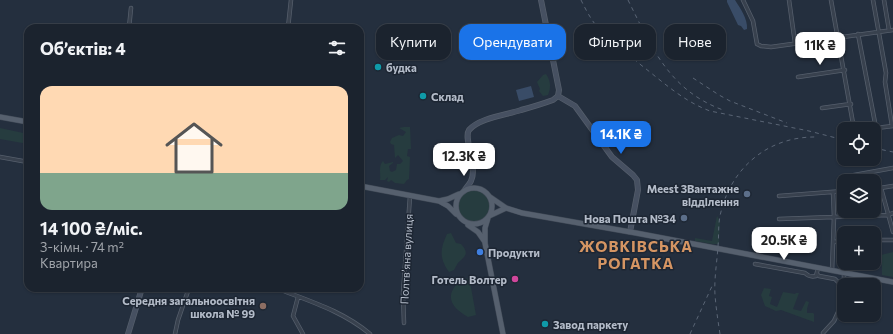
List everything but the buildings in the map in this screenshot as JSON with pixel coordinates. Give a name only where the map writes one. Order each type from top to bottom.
[{"type":"main road","points":[[461,219],[456,212],[455,204],[462,192],[472,180],[473,174],[467,132],[481,121],[553,100],[558,96],[559,90],[541,0]]},
{"type":"main road","points":[[558,96],[575,106],[612,157],[633,174],[637,180],[638,190],[630,232]]},
{"type":"main road","points":[[0,117],[24,121]]},
{"type":"main road","points":[[364,187],[439,201],[448,199],[472,188],[476,188],[485,191],[490,197],[506,208],[522,213],[630,232],[818,271],[832,271],[893,282]]},
{"type":"main road","points":[[490,197],[492,209],[485,228],[485,243],[503,334]]},
{"type":"main road","points":[[439,201],[478,232],[485,243]]},
{"type":"main road","points":[[466,223],[478,224],[506,208]]},
{"type":"main road","points":[[128,334],[141,292]]},
{"type":"street","points":[[288,24],[291,0]]},
{"type":"street","points":[[743,0],[754,21],[757,44],[771,47],[891,30],[884,0]]},
{"type":"street","points":[[789,0],[795,43]]},
{"type":"street","points":[[831,0],[845,70],[853,122]]},
{"type":"street","points":[[873,0],[886,73],[885,82],[893,126],[881,127]]},
{"type":"street","points":[[130,24],[132,8]]},
{"type":"street","points":[[858,34],[875,122]]},
{"type":"street","points":[[798,77],[845,70]]},
{"type":"street","points":[[822,108],[851,104]]},
{"type":"street","points":[[0,157],[24,161]]},
{"type":"street","points":[[860,174],[893,168]]},
{"type":"street","points":[[893,186],[881,188],[893,232]]},
{"type":"street","points":[[832,271],[834,242],[833,192]]},
{"type":"street","points":[[779,196],[837,192]]},
{"type":"street","name":"Полтвʼяна вулиця","points":[[404,323],[403,294],[410,196]]},
{"type":"street","points":[[779,219],[834,218],[888,215],[893,213]]},
{"type":"street","points":[[881,240],[893,240]]},
{"type":"street","points":[[755,264],[814,276],[816,276],[818,271]]},
{"type":"street","points":[[818,271],[819,276],[835,279],[837,281]]},
{"type":"street","points":[[844,273],[844,278]]},
{"type":"street","points":[[176,334],[178,320],[188,292]]},
{"type":"street","points":[[286,292],[334,310],[358,324],[370,334]]},
{"type":"street","points":[[298,297],[293,316],[303,334]]},
{"type":"street","points":[[823,333],[834,321],[837,314]]},
{"type":"green space","points":[[546,74],[550,82],[550,90],[548,95],[543,96],[539,91],[540,89],[537,82],[543,75]]},
{"type":"green space","points":[[410,127],[411,149],[408,149],[407,156],[410,157],[409,179],[404,184],[395,183],[391,180],[389,182],[387,181],[388,177],[385,180],[380,180],[380,168],[383,161],[385,164],[393,162],[389,166],[390,171],[392,172],[396,170],[397,164],[400,164],[403,161],[398,155],[395,158],[394,145],[390,142],[392,138],[399,135],[403,136],[406,132],[399,128]]},
{"type":"green space","points":[[0,128],[24,133],[24,143],[0,139]]},
{"type":"green space","points":[[471,190],[477,190],[487,197],[490,206],[489,212],[483,219],[477,222],[471,222],[461,215],[458,209],[458,203],[465,193]]},
{"type":"green space","points":[[717,216],[720,221],[719,244],[695,241],[695,238],[712,241]]},
{"type":"green space","points":[[451,233],[456,243],[461,244],[466,253],[454,270],[449,272],[443,262],[442,249],[447,234]]},
{"type":"green space","points":[[893,252],[893,277],[882,275],[881,255]]},
{"type":"green space","points":[[467,278],[470,282],[476,315],[468,317],[455,307],[451,299],[451,295],[456,285]]},
{"type":"green space","points":[[764,288],[771,289],[769,296],[772,297],[770,304],[777,307],[783,292],[795,294],[799,293],[793,309],[801,311],[806,301],[809,302],[807,313],[814,314],[814,322],[781,310],[776,311],[765,306],[761,295]]},
{"type":"water","points":[[727,0],[735,0],[745,18],[747,29],[744,30],[738,25]]},
{"type":"water","points":[[531,86],[534,97],[519,101],[516,90]]},
{"type":"railway","points":[[581,0],[599,29],[609,38],[682,97],[700,107],[710,111],[837,138]]},
{"type":"railway","points":[[628,0],[645,35],[664,66],[689,91],[704,102],[723,110]]},
{"type":"railway","points":[[693,78],[730,101],[787,123]]},
{"type":"railway","points":[[720,334],[715,289],[719,224],[725,199],[732,183],[754,158],[767,149],[783,142],[799,138],[817,137]]},
{"type":"railway","points":[[881,149],[893,152]]},
{"type":"railway","points":[[690,334],[713,284]]},
{"type":"place","name":"будка","points":[[378,67]]},
{"type":"place","name":"Склад","points":[[423,96]]},
{"type":"place","name":"Meest 3Вантажне відділення","points":[[747,194]]},
{"type":"place","name":"Нова Пошта №34","points":[[684,218]]},
{"type":"place","name":"Продукти","points":[[480,252]]},
{"type":"place","name":"Готель Волтер","points":[[515,279]]},
{"type":"place","name":"Середня загальноосвітня школа № 99","points":[[263,306]]},
{"type":"place","name":"Завод паркету","points":[[545,324]]},
{"type":"district","name":"ЖОВКІВСЬКА РОГАТКА","points":[[636,254]]}]
